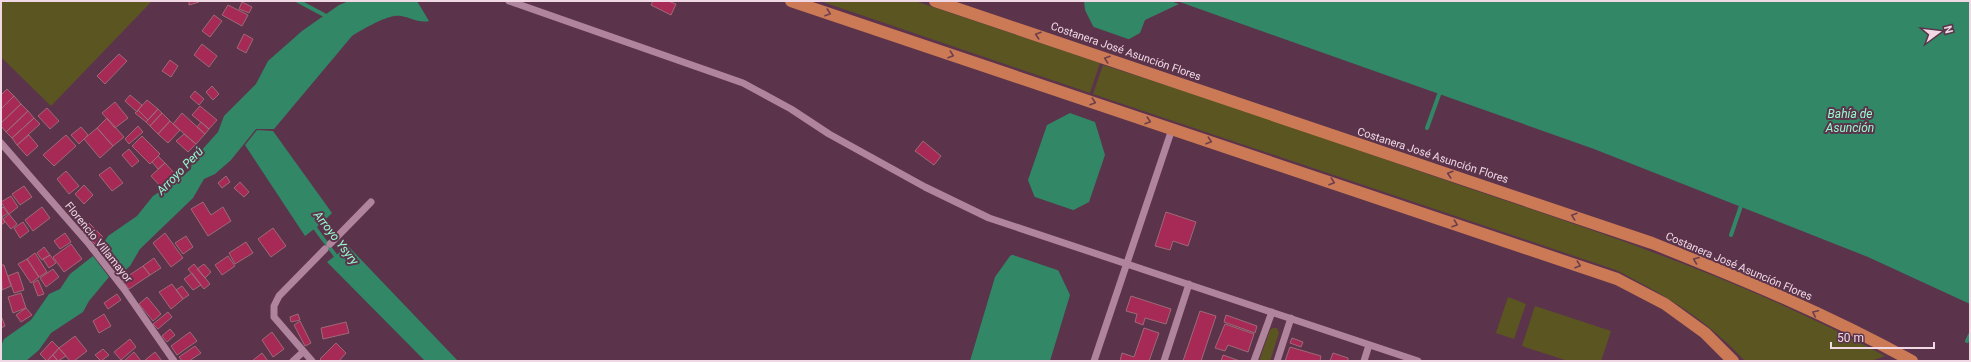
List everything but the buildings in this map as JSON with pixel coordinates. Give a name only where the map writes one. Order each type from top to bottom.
[{"type":"highway","points":[[791,1],[1618,279],[1666,304],[1705,333],[1733,361]]},
{"type":"highway","name":"Costanera José Asunción Flores","points":[[935,1],[1652,242],[1728,273],[1862,335],[1912,361]]},
{"type":"street","points":[[509,1],[744,84],[791,109],[835,137],[926,187],[988,218],[1125,262],[1418,361]]},
{"type":"street","points":[[1094,361],[1125,262],[1172,129]]},
{"type":"street","name":"Florencio Villamayor","points":[[1,143],[89,244],[124,290],[174,361]]},
{"type":"street","points":[[312,361],[274,317],[274,306],[279,296],[371,202]]},
{"type":"street","points":[[1164,361],[1189,284]]},
{"type":"street","points":[[1254,361],[1272,312]]},
{"type":"street","points":[[1276,361],[1291,318]]},
{"type":"street","points":[[1364,361],[1369,345]]},
{"type":"street","points":[[294,361],[303,352]]},
{"type":"shaded area","points":[[1,1],[152,1],[51,106],[1,57]]},
{"type":"shaded area","points":[[820,1],[915,1],[1100,63],[1090,93]]},
{"type":"shaded area","points":[[1103,65],[1240,109],[1626,242],[1731,283],[1835,330],[1885,356],[1871,361],[1745,361],[1716,333],[1685,310],[1652,289],[1616,270],[1093,94]]},
{"type":"shaded area","points":[[1508,297],[1526,304],[1514,339],[1496,333]]},
{"type":"shaded area","points":[[1535,306],[1611,331],[1601,361],[1568,361],[1522,346]]},
{"type":"shaded area","points":[[1277,328],[1279,333],[1270,361],[1259,361],[1270,330]]},
{"type":"water","points":[[349,1],[417,1],[429,21],[425,22],[403,16],[390,17],[361,30],[352,36],[274,129],[256,129],[231,160],[215,174],[204,179],[193,198],[140,249],[130,266],[121,274],[101,247],[108,236],[137,216],[153,196],[191,169],[192,161],[218,132],[224,116],[256,84],[268,61],[302,31],[339,5]]},
{"type":"water","points":[[1084,1],[1170,1],[1179,4],[1145,20],[1140,33],[1122,43],[1097,34],[1085,10]]},
{"type":"water","name":"Bahía de Asunción","points":[[1177,1],[1970,1],[1970,304],[1868,257],[1594,149]]},
{"type":"water","points":[[1070,113],[1095,122],[1105,155],[1089,202],[1066,214],[1037,203],[1028,180],[1047,125]]},
{"type":"water","points":[[257,130],[273,131],[332,213],[305,236],[245,145]]},
{"type":"water","points":[[348,246],[458,361],[425,361],[327,262]]},
{"type":"water","points":[[1025,247],[1052,257],[1070,295],[1050,361],[970,361],[995,277],[1010,256]]},
{"type":"water","points":[[93,256],[109,277],[89,301],[83,312],[51,333],[39,350],[26,361],[1,361],[1,346],[4,339],[31,320],[49,294],[60,289],[70,274]]},
{"type":"pier","points":[[1091,26],[1131,40],[1121,45],[1096,36]]},
{"type":"pier","points":[[1032,196],[1076,211],[1065,216],[1036,205]]},
{"type":"pier","points":[[1026,245],[1054,255],[1063,272],[1010,254]]},
{"type":"waterway","points":[[298,1],[328,17]]},
{"type":"waterway","points":[[1427,128],[1441,89]]},
{"type":"waterway","points":[[1731,235],[1742,203]]},
{"type":"waterway","name":"Arroyo Ysyry","points":[[312,224],[338,259]]},
{"type":"waterway","points":[[1967,341],[1970,335]]},
{"type":"water label","name":"Arroyo Perú","points":[[180,171]]}]
